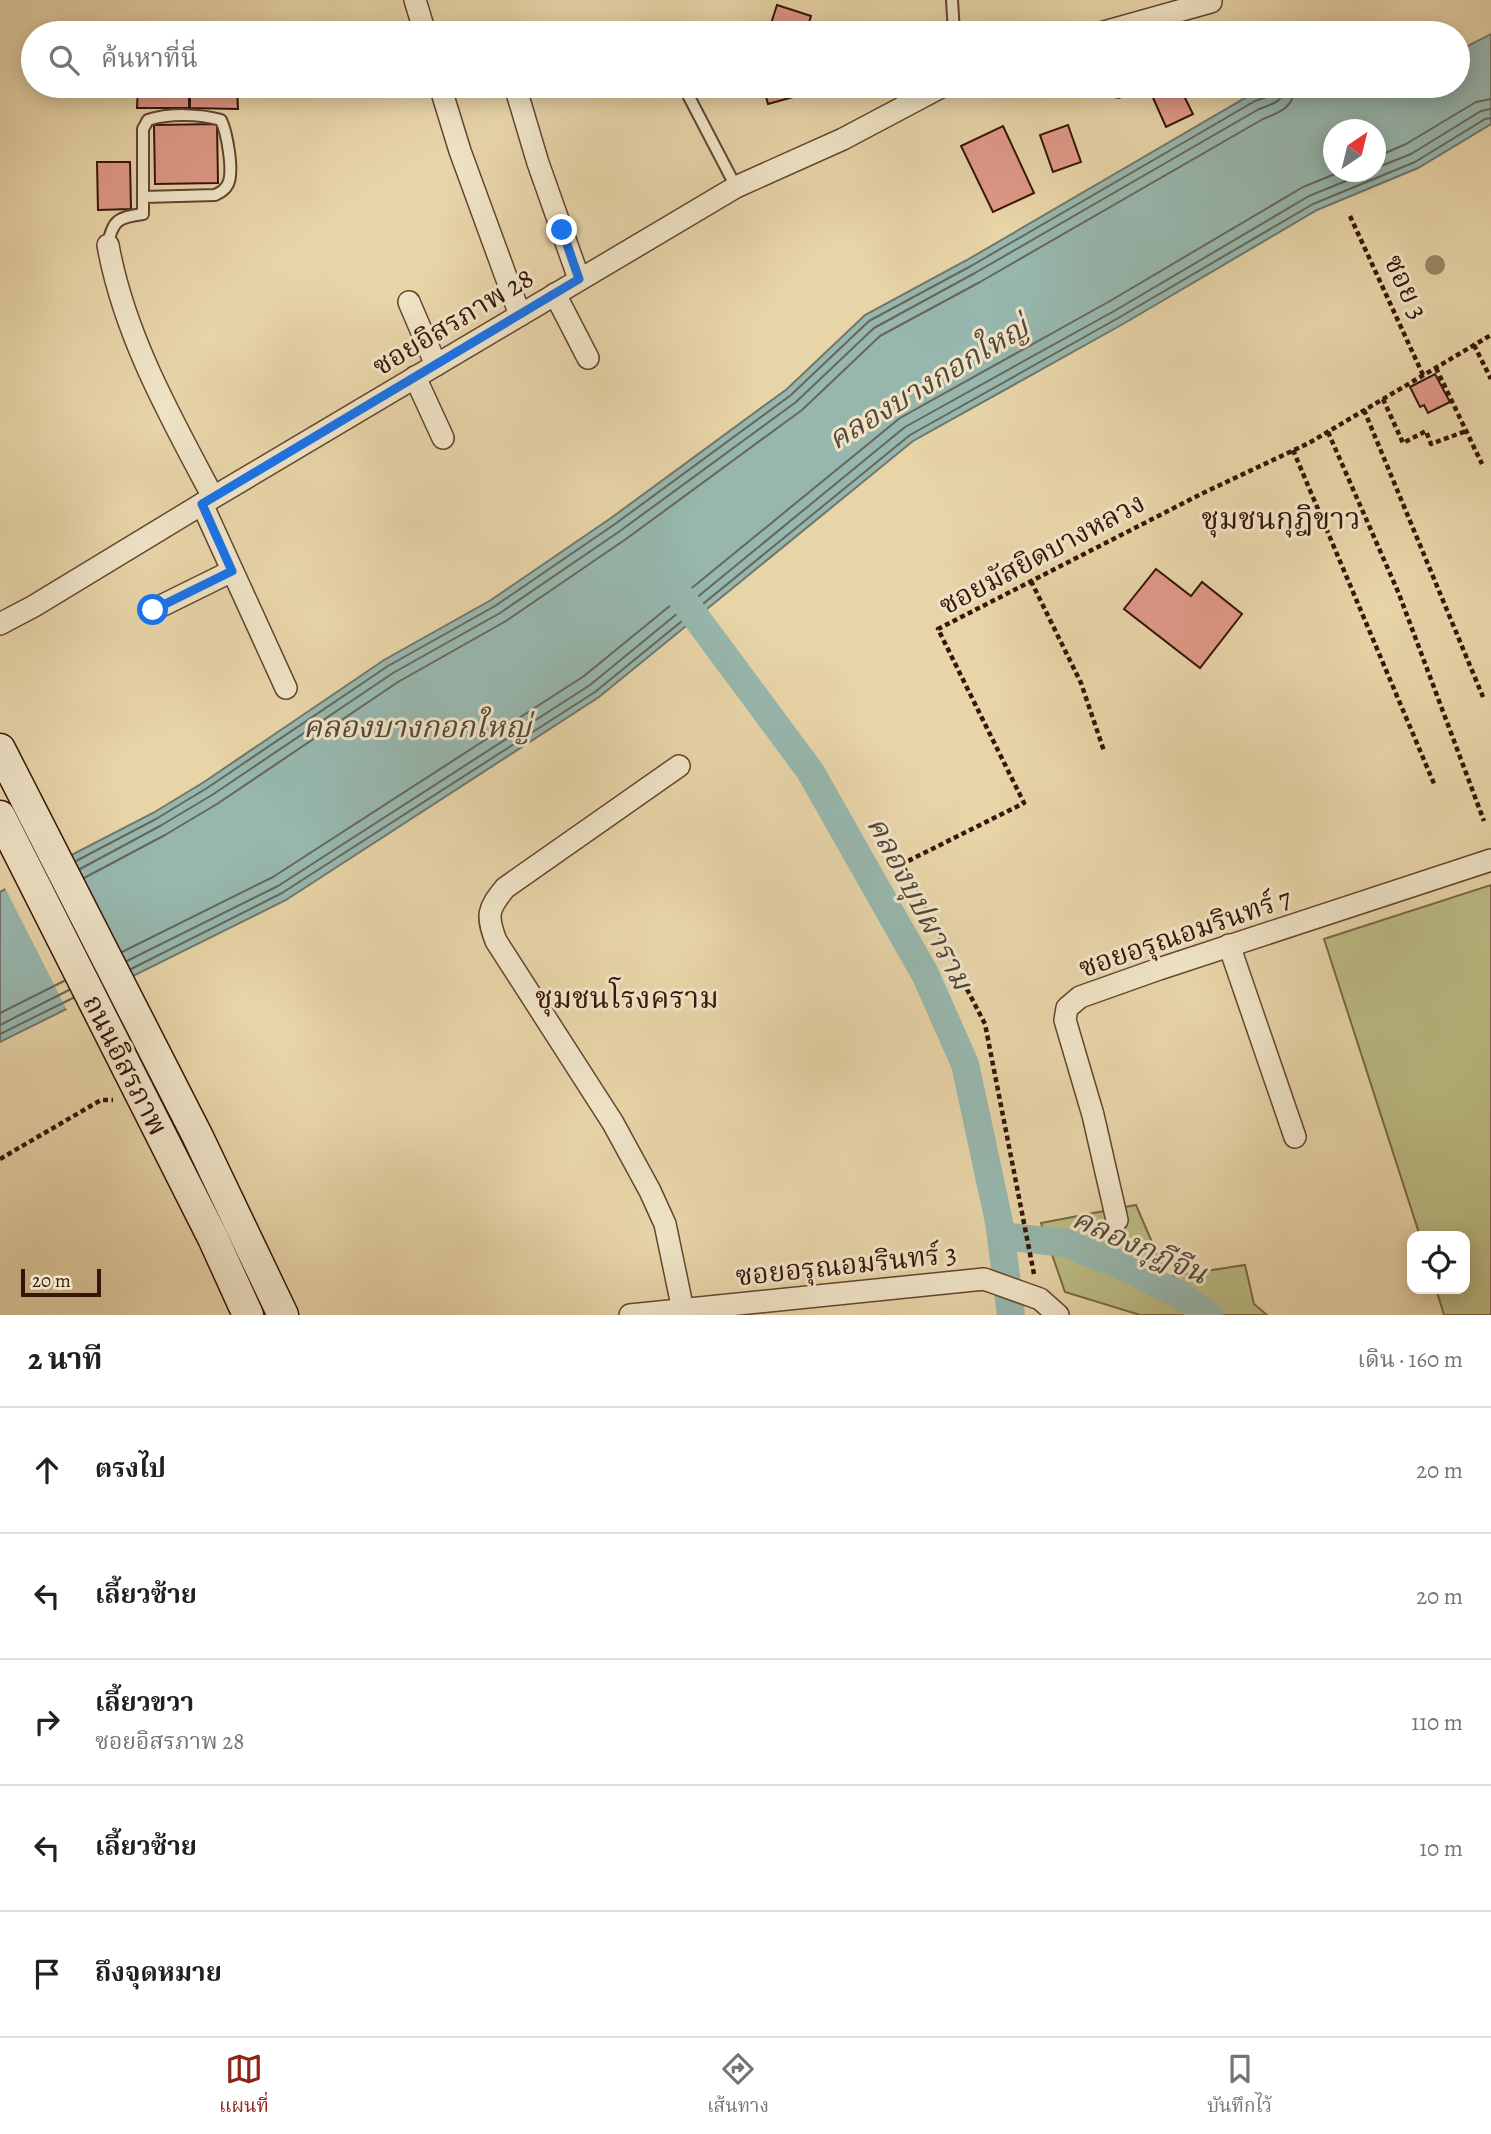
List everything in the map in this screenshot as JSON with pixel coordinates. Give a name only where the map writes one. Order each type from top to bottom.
[{"type":"main road","points":[[0,749],[198,1137],[283,1315]]},
{"type":"main road","name":"ถนนอิสรภาพ","points":[[0,816],[213,1238],[248,1315]]},
{"type":"street","points":[[415,0],[421,21]]},
{"type":"street","points":[[1141,21],[1211,0]]},
{"type":"street","points":[[444,98],[460,151],[520,315]]},
{"type":"street","points":[[519,98],[538,163],[579,279]]},
{"type":"street","name":"ซอยอิสรภาพ 28","points":[[0,624],[736,187],[843,139],[920,98]]},
{"type":"street","points":[[108,245],[113,275],[163,404],[207,500],[232,571],[286,688]]},
{"type":"street","points":[[555,294],[588,358]]},
{"type":"street","points":[[409,302],[436,365]]},
{"type":"street","points":[[415,377],[443,438]]},
{"type":"street","points":[[153,610],[232,571]]},
{"type":"street","points":[[679,766],[505,888],[491,904],[488,922],[496,941],[613,1123],[650,1191],[664,1224],[683,1310]]},
{"type":"street","name":"ซอยอรุณอมรินทร์ 7","points":[[1117,1220],[1093,1115],[1065,1020],[1067,1009],[1080,997],[1229,945],[1491,860]]},
{"type":"street","points":[[1229,945],[1295,1137]]},
{"type":"street","name":"ซอยอรุณอมรินทร์ 3","points":[[631,1315],[683,1310],[830,1305],[984,1279],[1026,1287],[1058,1315]]},
{"type":"lane","points":[[952,0],[953,21]]},
{"type":"lane","points":[[690,98],[736,187]]},
{"type":"lane","points":[[108,245],[110,230],[117,221],[125,216],[143,214],[144,130],[148,120],[158,117],[208,116],[221,120],[227,132],[230,181],[224,190],[215,195],[144,197]]},
{"type":"path","name":"ซอย 3","points":[[1350,216],[1423,375]]},
{"type":"path","name":"ซอยมัสยิดบางหลวง","points":[[1026,1287],[1015,1180],[985,1024],[902,863],[1024,803],[938,629],[1328,432],[1491,335]]},
{"type":"path","points":[[1474,345],[1491,379]]},
{"type":"path","points":[[1436,368],[1482,464]]},
{"type":"path","points":[[1383,399],[1403,443],[1426,431],[1432,444],[1466,431]]},
{"type":"path","points":[[1364,410],[1483,697]]},
{"type":"path","points":[[1328,432],[1399,594],[1484,821]]},
{"type":"path","points":[[1293,450],[1434,786]]},
{"type":"path","points":[[1031,581],[1082,683],[1104,751]]},
{"type":"path","points":[[0,1159],[101,1100],[116,1100]]},
{"type":"green space","points":[[1491,885],[1491,1315],[1444,1315],[1438,1294],[1470,1294],[1470,1231],[1418,1231],[1324,939]]},
{"type":"green space","points":[[1136,1205],[1167,1277],[1245,1265],[1254,1304],[1267,1315],[1140,1315],[1065,1292],[1041,1223]]},
{"type":"water","name":"คลองบางกอกใหญ่","points":[[1491,34],[1491,124],[1418,168],[1386,181],[1386,119],[1323,119],[1323,182],[1384,182],[1317,210],[1123,324],[913,441],[599,697],[286,900],[0,1042],[0,892],[153,813],[204,782],[384,660],[491,600],[611,518],[787,389],[865,315],[967,260],[1245,98],[1470,98],[1470,45]]},
{"type":"pier","points":[[65,854],[129,981],[68,1012],[4,886]]},
{"type":"building","points":[[777,5],[811,16],[810,21],[772,21]]},
{"type":"building","points":[[137,98],[189,98],[189,108],[137,108]]},
{"type":"building","points":[[190,98],[238,98],[238,109],[190,108]]},
{"type":"building","points":[[766,98],[790,98],[768,104]]},
{"type":"building","points":[[1153,98],[1185,98],[1193,114],[1166,127]]},
{"type":"building","points":[[217,124],[218,183],[155,184],[154,125]]},
{"type":"building","points":[[1068,125],[1081,162],[1053,172],[1040,135]]},
{"type":"building","points":[[1003,126],[1034,193],[993,212],[961,146]]},
{"type":"building","points":[[97,162],[130,162],[131,209],[98,210]]},
{"type":"building","points":[[1435,374],[1450,402],[1428,413],[1424,405],[1420,407],[1410,387]]},
{"type":"building","points":[[1156,569],[1191,596],[1202,582],[1242,614],[1200,668],[1124,609]]},
{"type":"waterway","name":"คลองบุปผาราม","points":[[675,589],[810,771],[925,974],[965,1064],[999,1222],[1011,1315]]},
{"type":"waterway","name":"คลองกุฎีจีน","points":[[1001,1236],[1065,1243],[1115,1263],[1180,1295],[1209,1315]]},
{"type":"district","name":"ชุมชนกุฎิขาว","points":[[1281,519]]},
{"type":"district","name":"ชุมชนโรงคราม","points":[[627,998]]},
{"type":"route","points":[[153,610],[232,571],[202,504],[579,279],[562,230]]}]
